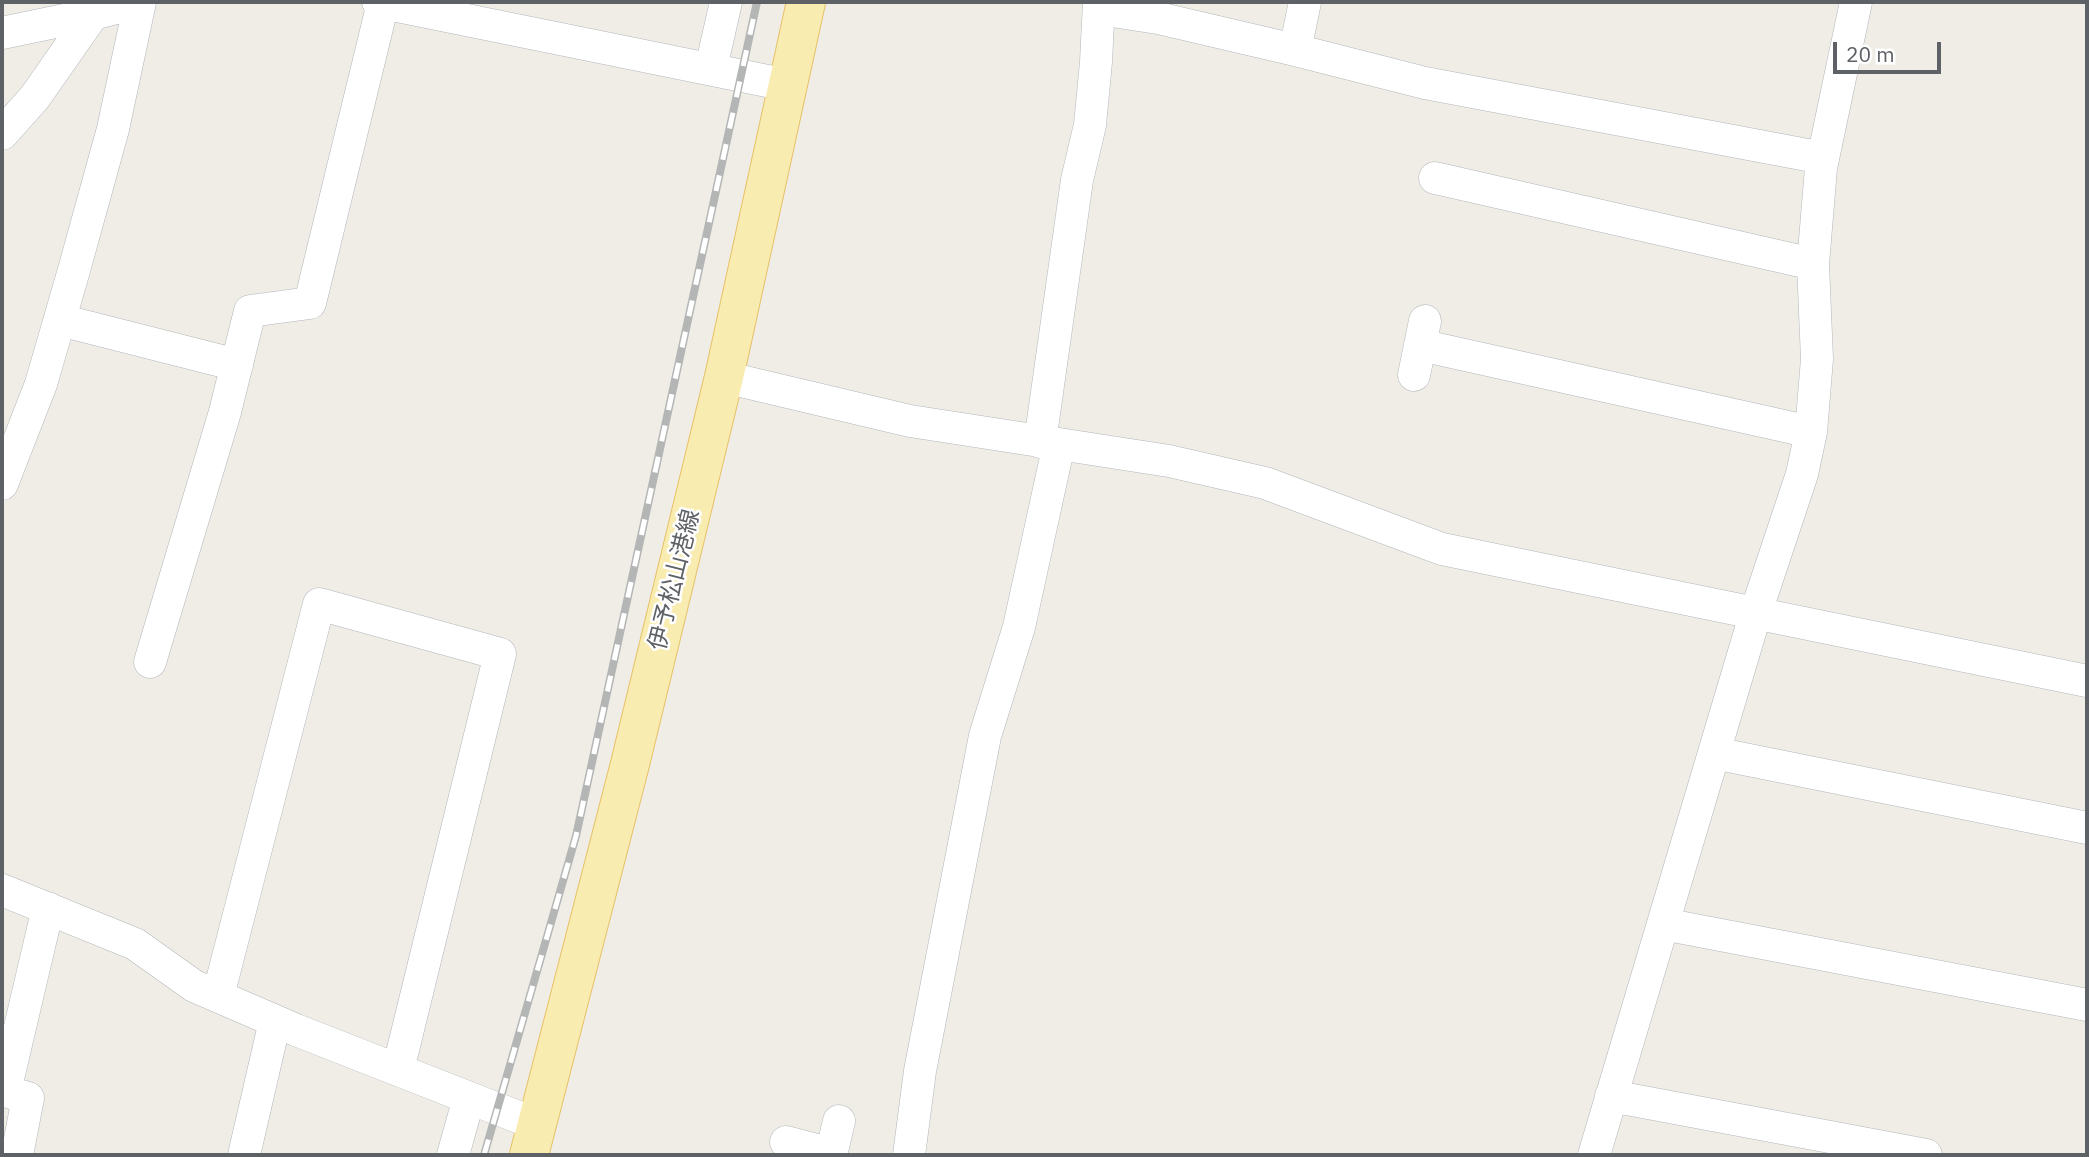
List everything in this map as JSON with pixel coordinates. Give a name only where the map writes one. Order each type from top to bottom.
[{"type":"main road","name":"伊予松山港線","points":[[533,1140],[630,764],[724,377],[806,2]]},
{"type":"street","points":[[2,33],[93,15],[139,2],[113,129],[60,320],[41,384],[2,484]]},
{"type":"street","points":[[150,662],[225,412],[250,311],[310,303],[380,2],[787,85]]},
{"type":"street","points":[[711,68],[726,2]]},
{"type":"street","points":[[1295,50],[1305,2]]},
{"type":"street","points":[[1594,1155],[1756,612],[1802,474],[1811,432],[1817,359],[1813,264],[1824,158],[1856,2]]},
{"type":"street","points":[[909,1155],[920,1071],[985,736],[1019,627],[1049,443],[1077,180],[1090,125],[1099,5],[1425,83],[1824,158]]},
{"type":"street","points":[[2,134],[35,97],[93,15]]},
{"type":"street","points":[[1435,178],[1813,264]]},
{"type":"street","points":[[60,320],[237,365]]},
{"type":"street","points":[[1420,347],[1811,432]]},
{"type":"street","points":[[724,377],[909,421],[1169,461],[1265,484],[1442,550],[2087,681]]},
{"type":"street","points":[[218,996],[319,604],[500,654],[398,1069]]},
{"type":"street","points":[[1714,753],[2087,828]]},
{"type":"street","points":[[2,890],[135,944],[194,986],[469,1098],[533,1140]]},
{"type":"street","points":[[17,1155],[28,1098],[5,1091],[48,908]]},
{"type":"street","points":[[1663,924],[2087,1005]]},
{"type":"street","points":[[244,1155],[275,1021]]},
{"type":"street","points":[[1611,1096],[1926,1155]]},
{"type":"street","points":[[453,1155],[469,1098]]},
{"type":"street","points":[[786,1142],[831,1155],[839,1121]]},
{"type":"railway","points":[[484,1155],[576,836],[757,2]]}]
